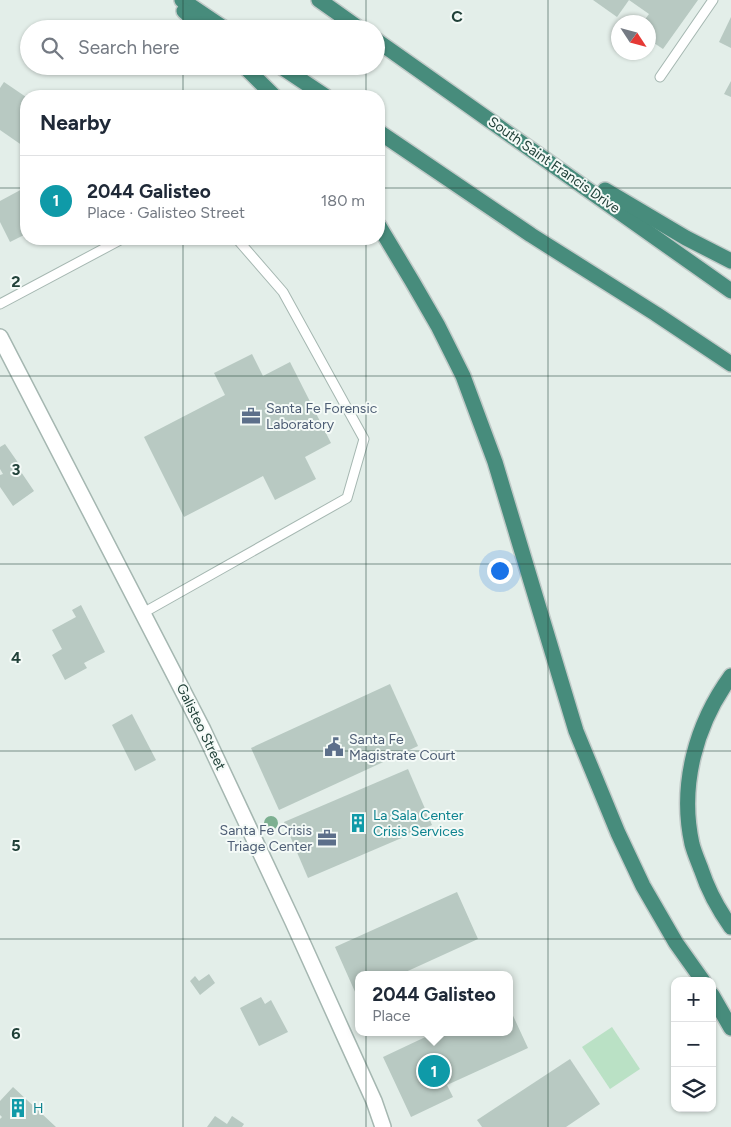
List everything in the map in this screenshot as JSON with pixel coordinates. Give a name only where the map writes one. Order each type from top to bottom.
[{"type":"highway","points":[[171,0],[194,20]]},
{"type":"highway","points":[[182,0],[212,20]]},
{"type":"highway","points":[[319,0],[347,20]]},
{"type":"highway","name":"South Saint Francis Drive","points":[[385,46],[731,291]]},
{"type":"highway","points":[[253,75],[268,90]]},
{"type":"highway","points":[[294,75],[316,90]]},
{"type":"highway","points":[[385,136],[731,364]]},
{"type":"highway","points":[[525,145],[731,262]]},
{"type":"highway","points":[[385,236],[438,326],[463,376],[495,462],[576,731],[618,833],[643,886],[676,943],[700,977]]},
{"type":"highway","points":[[731,676],[720,692],[699,736],[692,761],[688,805],[692,844],[708,890],[731,927]]},
{"type":"highway","points":[[716,998],[731,1014]]},
{"type":"highway","points":[[716,1001],[731,1028]]},
{"type":"street","name":"Galisteo Street","points":[[0,337],[203,730],[370,1093],[382,1127]]},
{"type":"lane","points":[[660,77],[713,0]]},
{"type":"lane","points":[[0,304],[111,245]]},
{"type":"lane","points":[[143,613],[347,498],[364,439],[284,292],[242,245]]},
{"type":"green space","points":[[612,1027],[640,1069],[610,1089],[582,1047]]},
{"type":"building","points":[[593,0],[629,0],[618,15],[614,15]]},
{"type":"building","points":[[629,0],[698,0],[663,49],[656,44],[656,15],[649,14]]},
{"type":"building","points":[[731,17],[731,48],[719,42]]},
{"type":"building","points":[[731,81],[731,97],[724,94]]},
{"type":"building","points":[[4,82],[20,93],[20,144],[0,130],[0,88]]},
{"type":"building","points":[[20,190],[20,237],[10,242],[0,222],[0,201]]},
{"type":"building","name":"Santa Fe Forensic Laboratory","points":[[252,354],[263,376],[290,362],[331,443],[305,457],[316,479],[275,500],[263,476],[184,517],[144,437],[225,395],[214,373]]},
{"type":"building","points":[[5,444],[34,491],[13,506],[0,487],[0,475],[3,474],[0,469],[0,447]]},
{"type":"building","points":[[81,605],[105,652],[84,663],[87,668],[65,680],[52,655],[62,649],[52,630],[76,617],[72,610]]},
{"type":"building","name":"Santa Fe Magistrate Court","points":[[390,684],[418,746],[279,810],[251,748]]},
{"type":"building","points":[[132,714],[156,760],[135,771],[112,725]]},
{"type":"building","name":"La Sala Center Crisis Services","points":[[408,769],[432,825],[308,878],[284,822]]},
{"type":"building","points":[[457,892],[478,939],[408,971],[355,971],[355,992],[335,947]]},
{"type":"building","points":[[209,974],[215,983],[200,995],[190,981],[195,976],[199,981]]},
{"type":"building","points":[[261,997],[265,1004],[271,1000],[288,1032],[259,1046],[240,1008]]},
{"type":"building","points":[[513,1016],[528,1048],[447,1085],[453,1097],[411,1117],[383,1057],[428,1036],[513,1036]]},
{"type":"building","points":[[570,1059],[600,1104],[566,1127],[482,1127],[477,1120]]},
{"type":"building","name":"H","points":[[13,1087],[56,1127],[0,1127],[0,1119],[2,1117],[0,1115],[0,1101]]},
{"type":"building","points":[[215,1116],[227,1124],[232,1116],[244,1124],[242,1127],[207,1127]]},
{"type":"place","name":"Santa Fe Forensic Laboratory","points":[[251,416]]},
{"type":"place","name":"Santa Fe Magistrate Court","points":[[334,747]]},
{"type":"place","name":"La Sala Center Crisis Services","points":[[358,823]]},
{"type":"place","name":"Santa Fe Crisis Triage Center","points":[[327,838]]},
{"type":"place","name":"2044 Galisteo","points":[[434,1071]]},
{"type":"place","name":"H","points":[[18,1108]]}]
